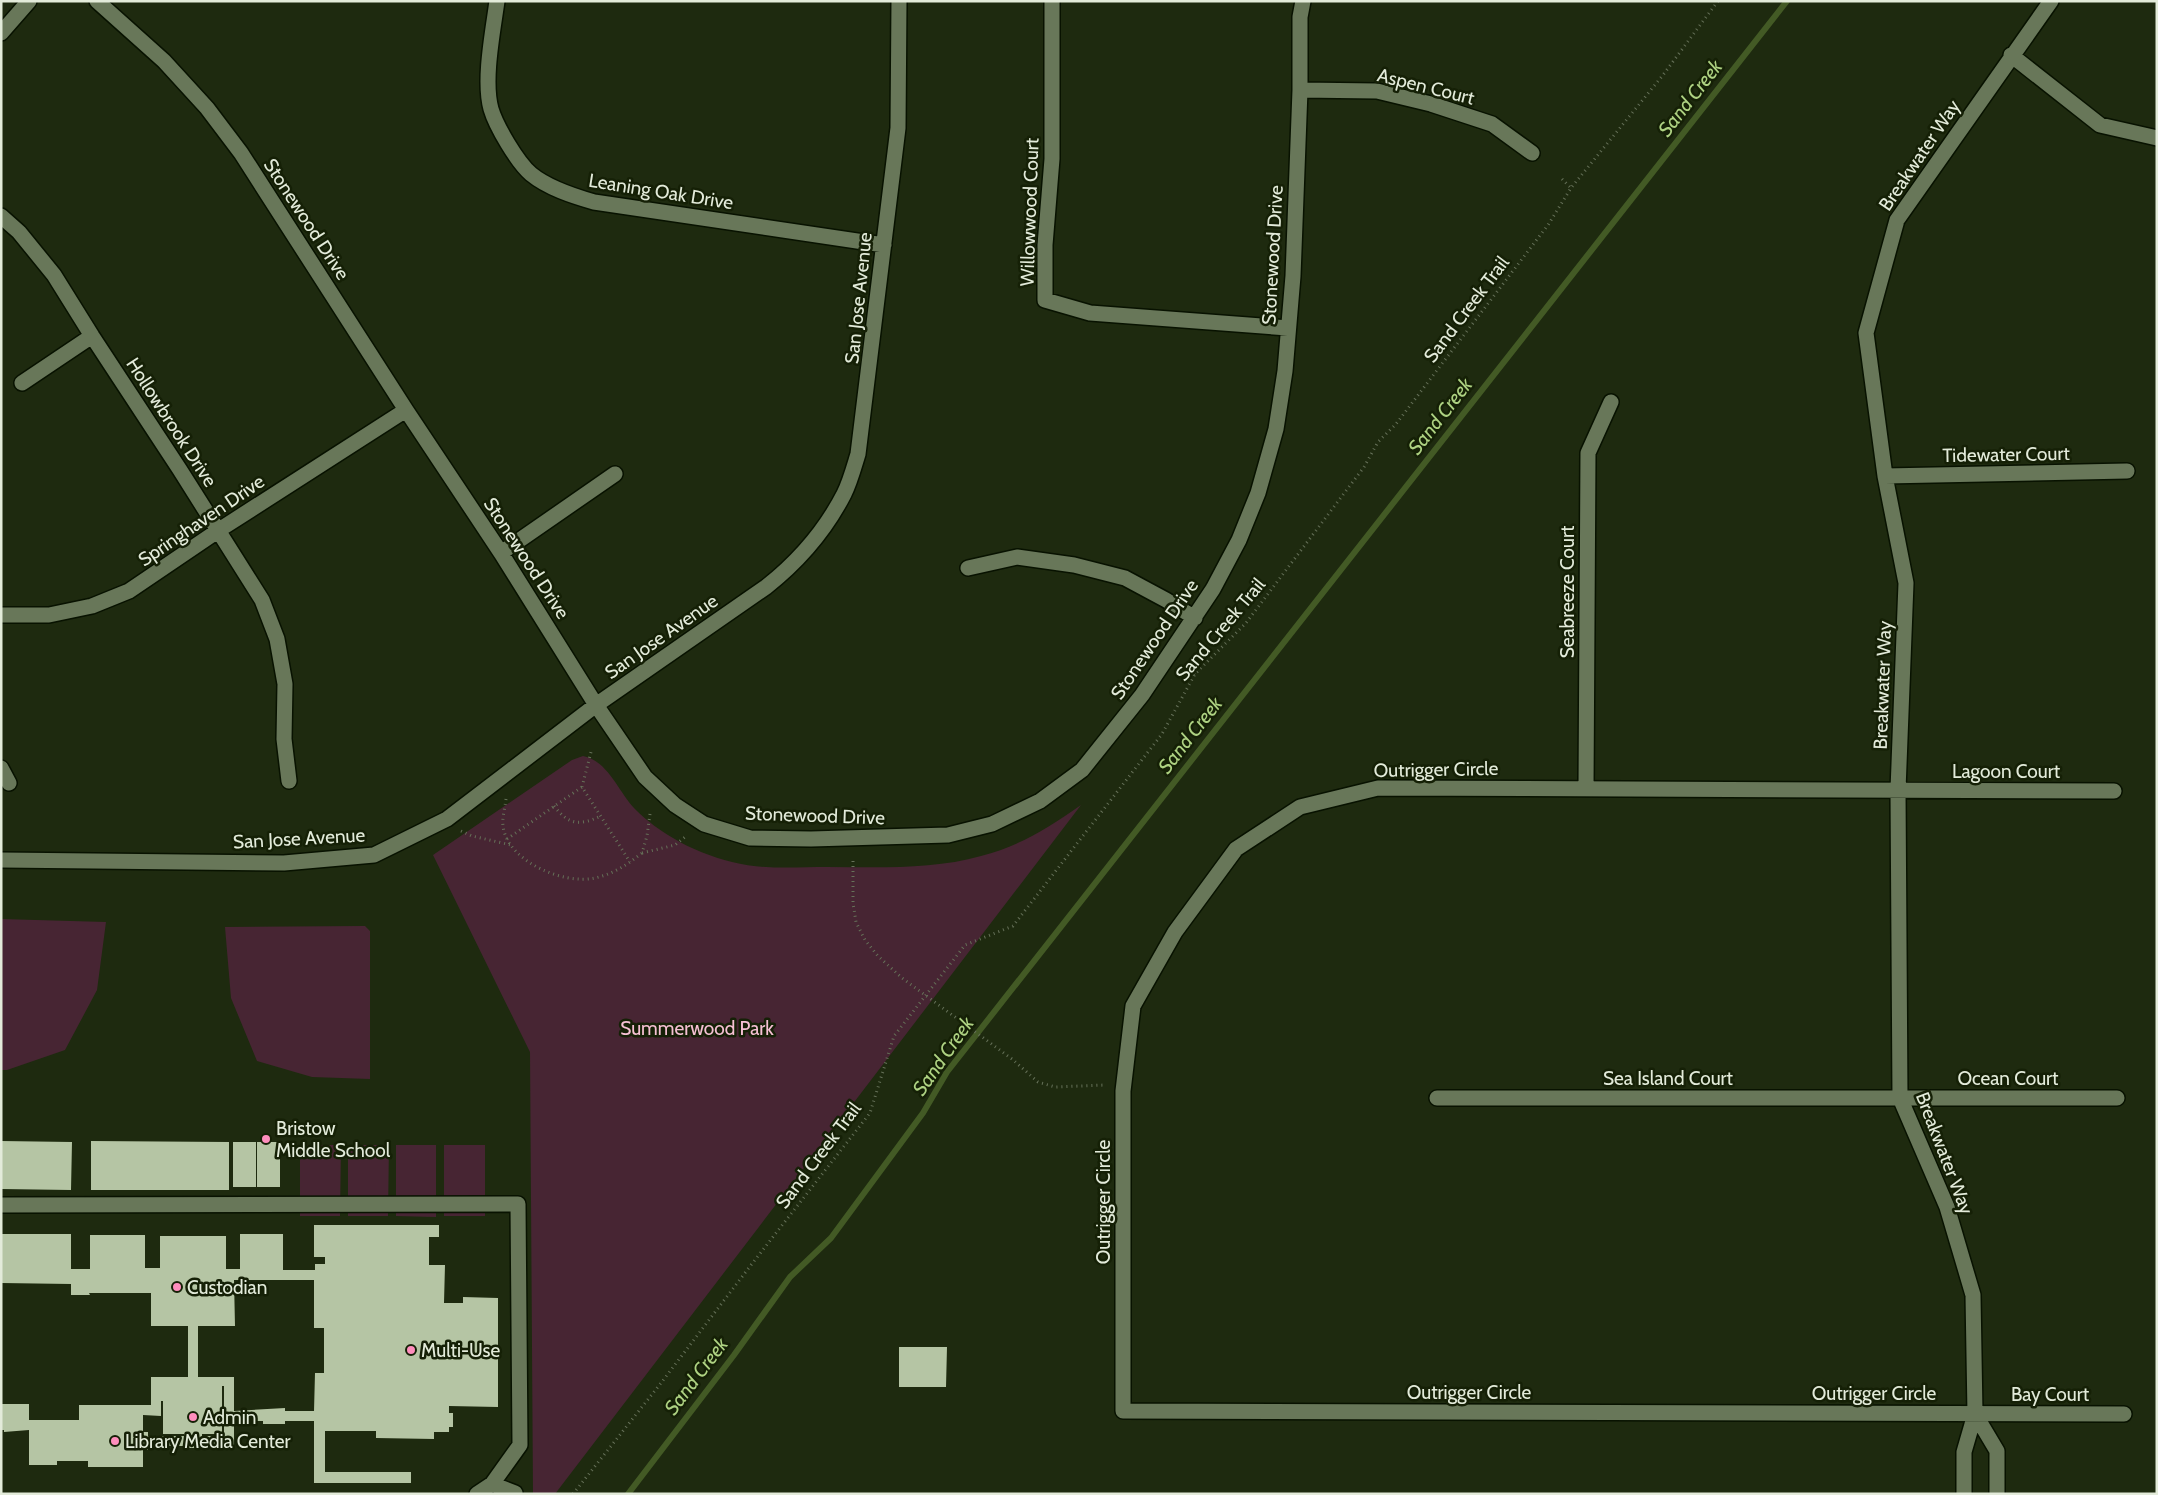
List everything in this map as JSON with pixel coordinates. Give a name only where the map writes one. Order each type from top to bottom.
[{"type":"street","points":[[1,33],[29,1]]},
{"type":"street","name":"Stonewood Drive","points":[[97,1],[164,61],[207,108],[241,153],[645,778],[675,805],[704,824],[750,838],[898,838],[948,835],[1000,821],[1040,801],[1082,770],[1142,695],[1196,618],[1239,540],[1258,493],[1276,429],[1286,371],[1293,276],[1300,90],[1300,18],[1303,1]]},
{"type":"street","name":"Leaning Oak Drive","points":[[497,1],[488,72],[491,108],[506,142],[531,174],[567,194],[594,202],[884,244]]},
{"type":"street","name":"San Jose Avenue","points":[[1,860],[284,862],[374,855],[447,819],[596,704],[791,568],[821,532],[845,493],[858,454],[898,128],[899,1]]},
{"type":"street","name":"Willowwood Court","points":[[1052,1],[1052,160],[1045,245],[1046,300],[1090,312],[1288,328]]},
{"type":"street","name":"Breakwater Way","points":[[1964,1494],[1964,1452],[1975,1414],[1973,1295],[1947,1207],[1900,1098],[1898,790],[1906,583],[1885,476],[1866,333],[1897,220],[2011,55],[2051,1]]},
{"type":"street","points":[[2011,55],[2100,126],[2157,138]]},
{"type":"street","name":"Aspen Court","points":[[1300,90],[1377,91],[1430,104],[1492,124],[1532,153]]},
{"type":"street","name":"Hollowbrook Drive","points":[[1,216],[19,232],[54,275],[219,530],[262,600],[277,639],[285,684],[284,739],[289,781]]},
{"type":"street","points":[[22,383],[92,336]]},
{"type":"street","name":"Seabreeze Court","points":[[1586,788],[1588,453],[1611,402]]},
{"type":"street","name":"Springhaven Drive","points":[[1,615],[49,615],[92,606],[129,591],[219,530],[406,410]]},
{"type":"street","name":"Tidewater Court","points":[[1885,476],[2127,471]]},
{"type":"street","points":[[501,553],[615,474]]},
{"type":"street","points":[[968,568],[1017,557],[1074,565],[1125,578],[1196,618]]},
{"type":"street","points":[[1,768],[9,783]]},
{"type":"street","name":"Outrigger Circle","points":[[1898,790],[1378,788],[1300,807],[1236,849],[1175,932],[1133,1006],[1124,1084],[1123,1412],[1975,1414]]},
{"type":"street","name":"Lagoon Court","points":[[1898,790],[2114,791]]},
{"type":"street","name":"Sea Island Court","points":[[1437,1098],[1900,1098]]},
{"type":"street","name":"Ocean Court","points":[[1900,1098],[2117,1098]]},
{"type":"street","points":[[1,1205],[518,1204],[520,1446],[492,1484],[477,1494]]},
{"type":"street","name":"Breakwater Way","points":[[1975,1414],[1997,1451],[1997,1494]]},
{"type":"street","name":"Bay Court","points":[[1975,1414],[2124,1414]]},
{"type":"street","points":[[492,1484],[514,1493]]},
{"type":"path","name":"Sand Creek Trail","points":[[573,1494],[870,1113],[894,1036],[965,945],[1013,926],[1162,734],[1195,674],[1246,623],[1364,467],[1378,442],[1396,424],[1548,225],[1572,188],[1663,75],[1718,1]]},
{"type":"path","points":[[1562,179],[1572,188]]},
{"type":"path","points":[[1186,668],[1195,674]]},
{"type":"path","points":[[507,839],[582,787],[591,752]]},
{"type":"path","points":[[582,787],[630,862]]},
{"type":"path","points":[[506,799],[503,825],[511,845],[528,861],[544,871],[577,879],[593,879],[611,873],[642,853],[675,845],[686,837]]},
{"type":"path","points":[[554,806],[563,818],[575,823],[588,822],[601,816]]},
{"type":"path","points":[[642,853],[650,814]]},
{"type":"path","points":[[460,830],[472,836],[511,845]]},
{"type":"path","points":[[852,861],[852,904],[856,922],[865,940],[896,973],[1012,1059],[1038,1082],[1054,1087],[1124,1084]]},
{"type":"green space","name":"Summerwood Park","points":[[583,756],[600,764],[637,811],[668,835],[687,846],[709,855],[744,865],[780,868],[904,867],[943,864],[981,856],[1021,842],[1045,829],[1081,805],[555,1494],[533,1494],[530,1052],[433,855],[572,760]]},
{"type":"green space","points":[[1,919],[106,922],[97,990],[65,1050],[7,1070],[1,1070]]},
{"type":"green space","points":[[365,926],[370,931],[370,1079],[312,1077],[257,1061],[231,998],[225,927]]},
{"type":"green space","points":[[300,1145],[341,1145],[340,1216],[300,1216]]},
{"type":"green space","points":[[348,1145],[389,1145],[388,1216],[348,1216]]},
{"type":"green space","points":[[396,1145],[436,1145],[436,1217],[396,1216]]},
{"type":"green space","points":[[444,1145],[485,1145],[485,1216],[444,1216]]},
{"type":"building","points":[[1,1141],[72,1142],[71,1190],[1,1189]]},
{"type":"building","points":[[91,1141],[229,1142],[229,1190],[91,1190]]},
{"type":"building","points":[[233,1142],[256,1142],[256,1187],[233,1187]]},
{"type":"building","points":[[257,1142],[280,1142],[280,1187],[257,1187]]},
{"type":"building","points":[[314,1225],[439,1225],[439,1237],[429,1237],[429,1265],[445,1265],[444,1303],[463,1303],[463,1297],[498,1298],[498,1407],[449,1406],[449,1413],[453,1413],[453,1427],[449,1427],[449,1432],[434,1432],[434,1439],[376,1438],[376,1431],[325,1431],[325,1472],[411,1472],[411,1483],[314,1483],[314,1421],[285,1421],[285,1424],[263,1424],[263,1421],[234,1421],[234,1446],[184,1448],[184,1446],[148,1446],[148,1450],[143,1450],[143,1467],[88,1467],[88,1461],[57,1461],[57,1465],[29,1465],[29,1430],[4,1432],[4,1430],[1,1430],[1,1404],[29,1404],[29,1420],[79,1420],[79,1405],[151,1405],[151,1377],[188,1377],[188,1326],[151,1326],[151,1293],[89,1293],[90,1295],[71,1295],[71,1284],[1,1283],[1,1234],[71,1234],[71,1269],[90,1269],[90,1235],[145,1235],[145,1268],[160,1268],[160,1236],[226,1236],[226,1269],[240,1269],[240,1234],[283,1234],[283,1270],[315,1270],[315,1264],[325,1264],[325,1257],[314,1257]],"holes":[[[234,1280],[314,1280],[314,1328],[324,1328],[324,1373],[315,1373],[314,1411],[285,1411],[285,1408],[234,1411],[234,1377],[198,1377],[198,1326],[235,1326]],[[222,1386],[224,1386],[224,1436],[202,1436],[202,1434],[222,1434]],[[161,1401],[163,1401],[163,1434],[184,1434],[184,1436],[148,1436],[148,1432],[143,1432],[143,1415],[161,1416]]]},
{"type":"building","points":[[899,1347],[947,1347],[946,1387],[899,1387]]},
{"type":"waterway","name":"Sand Creek","points":[[628,1494],[734,1355],[790,1277],[831,1238],[923,1113],[947,1072],[1787,1]]},
{"type":"place","name":"Bristow Middle School","points":[[266,1139]]},
{"type":"place","name":"Custodian","points":[[177,1287]]},
{"type":"place","name":"Multi-Use","points":[[411,1350]]},
{"type":"place","name":"Admin","points":[[193,1417]]},
{"type":"place","name":"Library Media Center","points":[[115,1441]]}]
